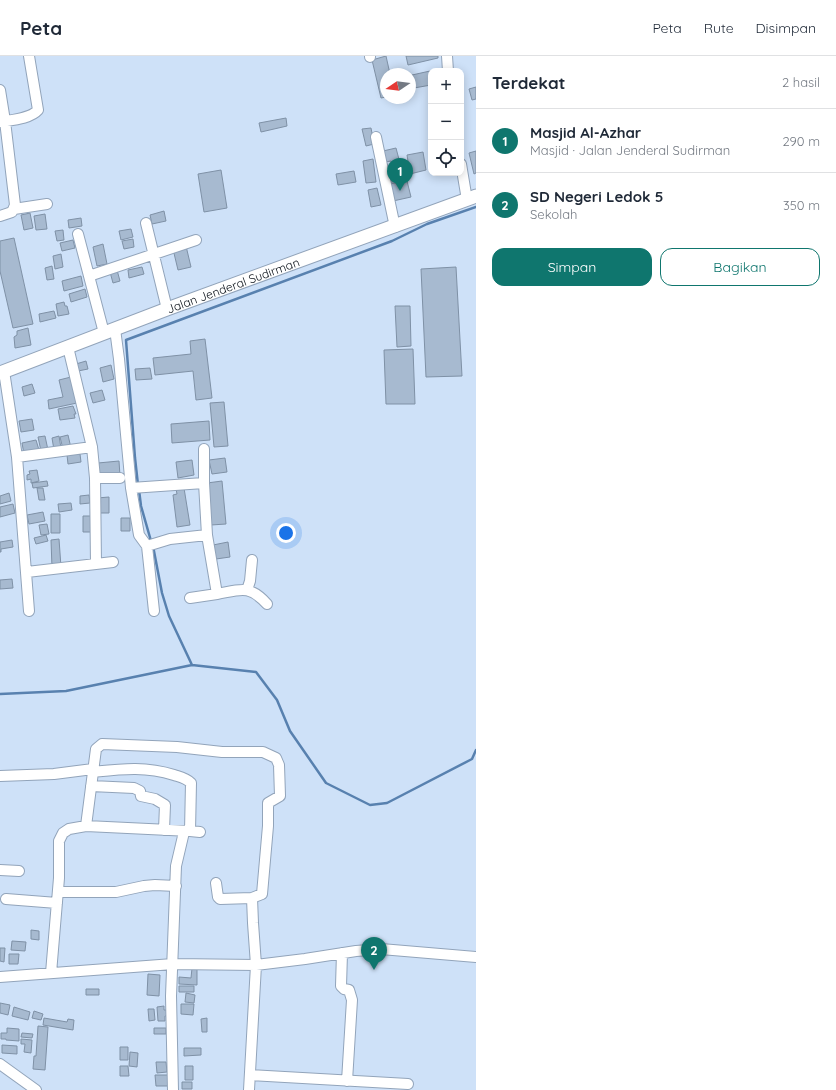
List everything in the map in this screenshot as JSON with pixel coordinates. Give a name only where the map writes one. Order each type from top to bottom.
[{"type":"main road","name":"Jalan Jenderal Sudirman","points":[[2,372],[109,331],[472,198]]},
{"type":"street","points":[[3,122],[35,113],[38,110],[29,56]]},
{"type":"street","points":[[447,56],[448,68]]},
{"type":"street","points":[[0,90],[14,209]]},
{"type":"street","points":[[376,137],[394,227]]},
{"type":"street","points":[[464,173],[472,198]]},
{"type":"street","points":[[0,216],[12,212],[14,209],[47,204]]},
{"type":"street","points":[[146,223],[167,310]]},
{"type":"street","points":[[78,234],[89,276],[119,358],[137,488],[139,535],[153,544],[207,535]]},
{"type":"street","points":[[89,276],[196,240]]},
{"type":"street","points":[[68,347],[92,447],[95,478],[96,564]]},
{"type":"street","points":[[2,372],[17,457],[29,610]]},
{"type":"street","points":[[17,457],[92,447]]},
{"type":"street","points":[[204,449],[207,535],[216,594]]},
{"type":"street","points":[[95,478],[120,478]]},
{"type":"street","points":[[137,488],[204,483]]},
{"type":"street","points":[[153,544],[154,611]]},
{"type":"street","points":[[247,590],[250,581],[252,560]]},
{"type":"street","points":[[27,572],[113,562]]},
{"type":"street","points":[[190,598],[247,590],[259,595],[267,604]]},
{"type":"street","points":[[86,826],[96,749],[102,744],[177,747],[222,752],[263,752],[276,758],[279,765],[280,796],[268,803],[268,826],[262,894],[252,898],[220,899],[218,897],[216,883]]},
{"type":"street","points":[[0,776],[146,768],[187,779],[191,783],[191,832],[176,866],[171,996],[173,1090]]},
{"type":"street","points":[[91,786],[134,788],[140,791],[141,796],[155,799],[165,805],[164,830]]},
{"type":"street","points":[[51,973],[58,892],[60,841],[63,833],[69,829],[86,826],[191,832]]},
{"type":"street","points":[[0,870],[19,871]]},
{"type":"street","points":[[58,892],[116,892],[144,886],[176,886]]},
{"type":"street","points":[[249,1090],[256,964],[252,923],[252,898]]},
{"type":"street","points":[[6,899],[57,903]]},
{"type":"street","points":[[0,977],[173,964],[256,964],[381,949],[476,957]]},
{"type":"street","points":[[342,953],[341,986],[344,989],[349,990],[352,1000],[347,1081]]},
{"type":"street","points":[[0,1064],[36,1090]]},
{"type":"street","points":[[250,1075],[408,1084]]},
{"type":"building","points":[[386,56],[389,68],[380,68],[380,94],[372,60]]},
{"type":"building","points":[[406,56],[438,56],[438,58],[408,65]]},
{"type":"building","points":[[428,71],[428,86],[416,88],[416,74]]},
{"type":"building","points":[[476,87],[476,99],[472,100],[469,89]]},
{"type":"building","points":[[286,118],[287,126],[261,132],[259,123]]},
{"type":"building","points":[[371,128],[374,144],[366,146],[362,129]]},
{"type":"building","points":[[396,148],[401,167],[392,168],[391,161],[385,162],[383,151]]},
{"type":"building","points":[[476,151],[476,173],[474,174],[469,153]]},
{"type":"building","points":[[423,152],[426,170],[410,174],[407,155]]},
{"type":"building","points":[[373,159],[376,182],[366,183],[363,161]]},
{"type":"building","points":[[221,170],[227,208],[204,212],[198,174]]},
{"type":"building","points":[[354,171],[356,182],[338,185],[336,174]]},
{"type":"building","points":[[403,173],[404,180],[387,183],[386,176]]},
{"type":"building","points":[[407,181],[411,197],[393,201],[389,184]]},
{"type":"building","points":[[377,188],[381,205],[371,207],[368,190]]},
{"type":"building","points":[[164,211],[166,221],[152,224],[150,215]]},
{"type":"building","points":[[30,213],[33,228],[24,230],[21,215]]},
{"type":"building","points":[[45,214],[47,229],[36,230],[34,216]]},
{"type":"building","points":[[81,218],[82,226],[69,228],[68,220]]},
{"type":"building","points":[[131,229],[133,237],[121,240],[119,231]]},
{"type":"building","points":[[63,230],[64,240],[57,241],[55,231]]},
{"type":"building","points":[[14,238],[33,324],[13,328],[0,271],[0,241]]},
{"type":"building","points":[[133,239],[134,247],[124,249],[122,241]]},
{"type":"building","points":[[73,240],[75,248],[62,251],[60,243]]},
{"type":"building","points":[[103,244],[107,264],[97,266],[93,247]]},
{"type":"building","points":[[186,246],[191,267],[178,270],[173,249]]},
{"type":"building","points":[[61,254],[63,267],[55,269],[53,256]]},
{"type":"building","points":[[52,266],[54,279],[47,280],[45,268]]},
{"type":"building","points":[[142,267],[144,274],[129,278],[128,270]]},
{"type":"building","points":[[456,267],[462,376],[426,377],[421,269]]},
{"type":"building","points":[[117,270],[120,281],[113,283],[110,272]]},
{"type":"building","points":[[81,276],[83,286],[64,291],[62,281]]},
{"type":"building","points":[[85,289],[87,297],[71,302],[69,294]]},
{"type":"building","points":[[64,302],[65,306],[67,306],[69,314],[58,316],[56,304]]},
{"type":"building","points":[[395,306],[410,306],[411,346],[397,347]]},
{"type":"building","points":[[54,311],[56,318],[40,322],[39,314]]},
{"type":"building","points":[[28,328],[31,345],[15,348],[14,337],[17,335],[17,331]]},
{"type":"building","points":[[205,339],[212,398],[196,400],[193,371],[155,375],[153,358],[191,354],[190,341]]},
{"type":"building","points":[[413,349],[415,404],[386,404],[384,350]]},
{"type":"building","points":[[86,361],[88,369],[78,371],[76,364]]},
{"type":"building","points":[[111,365],[114,379],[103,382],[100,368]]},
{"type":"building","points":[[150,368],[152,379],[136,380],[135,369]]},
{"type":"building","points":[[71,377],[77,403],[49,409],[48,400],[63,397],[59,380]]},
{"type":"building","points":[[32,384],[35,393],[24,396],[22,387]]},
{"type":"building","points":[[102,390],[105,400],[93,403],[90,393]]},
{"type":"building","points":[[224,402],[228,446],[214,447],[210,403]]},
{"type":"building","points":[[73,406],[76,414],[74,414],[75,418],[60,420],[58,409]]},
{"type":"building","points":[[32,419],[34,430],[21,432],[19,421]]},
{"type":"building","points":[[209,421],[210,440],[172,443],[171,424]]},
{"type":"building","points":[[68,435],[71,448],[63,449],[60,437]]},
{"type":"building","points":[[45,436],[48,450],[41,451],[38,437]]},
{"type":"building","points":[[59,436],[61,448],[54,450],[52,438]]},
{"type":"building","points":[[36,440],[39,450],[24,454],[22,443]]},
{"type":"building","points":[[80,454],[81,462],[68,464],[67,455]]},
{"type":"building","points":[[225,458],[227,472],[212,474],[209,460]]},
{"type":"building","points":[[192,460],[194,475],[178,478],[176,462]]},
{"type":"building","points":[[119,461],[120,476],[99,475],[98,463]]},
{"type":"building","points":[[37,470],[39,481],[31,483],[31,479],[27,480],[27,475],[30,474],[29,471]]},
{"type":"building","points":[[47,481],[48,486],[33,488],[32,483]]},
{"type":"building","points":[[222,481],[226,524],[211,525],[207,483]]},
{"type":"building","points":[[37,488],[43,488],[45,500],[39,500]]},
{"type":"building","points":[[184,488],[190,525],[177,527],[173,495],[177,494],[176,489]]},
{"type":"building","points":[[9,493],[11,501],[0,504],[0,496]]},
{"type":"building","points":[[89,495],[90,503],[80,504],[80,496]]},
{"type":"building","points":[[109,497],[109,513],[97,513],[97,498]]},
{"type":"building","points":[[71,503],[72,510],[59,512],[58,504]]},
{"type":"building","points":[[13,504],[15,513],[0,517],[0,507]]},
{"type":"building","points":[[43,512],[45,521],[29,524],[27,515]]},
{"type":"building","points":[[51,514],[60,514],[60,533],[51,533]]},
{"type":"building","points":[[83,516],[92,516],[92,532],[83,532]]},
{"type":"building","points":[[121,518],[130,518],[130,531],[121,531]]},
{"type":"building","points":[[47,524],[49,534],[41,535],[39,525]]},
{"type":"building","points":[[46,535],[48,541],[36,544],[34,538]]},
{"type":"building","points":[[59,539],[61,567],[52,568],[51,540]]},
{"type":"building","points":[[12,540],[13,547],[1,549],[0,552],[0,542]]},
{"type":"building","points":[[228,542],[230,557],[216,559],[213,545]]},
{"type":"building","points":[[12,579],[13,588],[0,589],[0,580]]},
{"type":"building","points":[[31,930],[39,931],[39,940],[31,939]]},
{"type":"building","points":[[12,941],[26,942],[25,951],[11,950]]},
{"type":"building","points":[[0,948],[5,948],[4,962],[0,961]]},
{"type":"building","points":[[9,954],[19,954],[18,964],[9,964]]},
{"type":"building","points":[[192,968],[197,969],[197,985],[179,984],[179,977],[191,978]]},
{"type":"building","points":[[148,974],[160,975],[159,996],[147,995]]},
{"type":"building","points":[[179,986],[194,986],[194,992],[179,992]]},
{"type":"building","points":[[86,989],[99,989],[99,995],[86,995]]},
{"type":"building","points":[[186,993],[195,995],[194,1003],[185,1002]]},
{"type":"building","points":[[0,1003],[10,1005],[8,1015],[0,1013]]},
{"type":"building","points":[[181,1004],[194,1004],[193,1015],[181,1014]]},
{"type":"building","points":[[164,1006],[164,1010],[168,1010],[168,1016],[165,1016],[165,1021],[158,1021],[157,1007]]},
{"type":"building","points":[[14,1007],[30,1012],[28,1020],[12,1016]]},
{"type":"building","points":[[148,1009],[154,1009],[155,1020],[149,1021]]},
{"type":"building","points":[[34,1011],[43,1014],[41,1020],[32,1018]]},
{"type":"building","points":[[44,1018],[67,1022],[68,1019],[74,1020],[73,1030],[43,1025]]},
{"type":"building","points":[[207,1018],[207,1032],[202,1032],[201,1019]]},
{"type":"building","points":[[38,1026],[48,1027],[45,1070],[33,1069],[34,1056],[36,1056]]},
{"type":"building","points":[[7,1028],[19,1029],[19,1041],[1,1039],[1,1033],[7,1033]]},
{"type":"building","points":[[154,1028],[166,1028],[166,1034],[154,1034]]},
{"type":"building","points":[[22,1033],[33,1034],[32,1038],[21,1037]]},
{"type":"building","points":[[21,1039],[32,1040],[31,1053],[24,1052],[25,1044],[21,1044]]},
{"type":"building","points":[[2,1045],[17,1046],[17,1054],[2,1053]]},
{"type":"building","points":[[120,1047],[128,1047],[128,1060],[120,1060]]},
{"type":"building","points":[[184,1048],[201,1048],[201,1055],[184,1056]]},
{"type":"building","points":[[130,1052],[138,1053],[137,1067],[129,1066]]},
{"type":"building","points":[[156,1062],[166,1062],[167,1072],[157,1073]]},
{"type":"building","points":[[120,1066],[128,1066],[129,1076],[120,1076]]},
{"type":"building","points":[[185,1066],[193,1066],[193,1080],[185,1080]]},
{"type":"building","points":[[155,1075],[168,1075],[168,1086],[156,1086]]},
{"type":"building","points":[[182,1082],[192,1082],[192,1089],[182,1089]]},
{"type":"waterway","points":[[138,485],[126,340],[392,241],[427,224],[476,207]]},
{"type":"waterway","points":[[139,490],[141,506],[151,541]]},
{"type":"waterway","points":[[153,546],[162,593],[169,616],[192,665]]},
{"type":"waterway","points":[[0,694],[66,691],[192,665],[256,672],[277,700],[290,731],[326,783],[370,805],[387,803],[472,759],[476,750]]},
{"type":"place","name":"Masjid Al-Azhar","points":[[400,191]]},
{"type":"place","name":"SD Negeri Ledok 5","points":[[374,970]]}]
